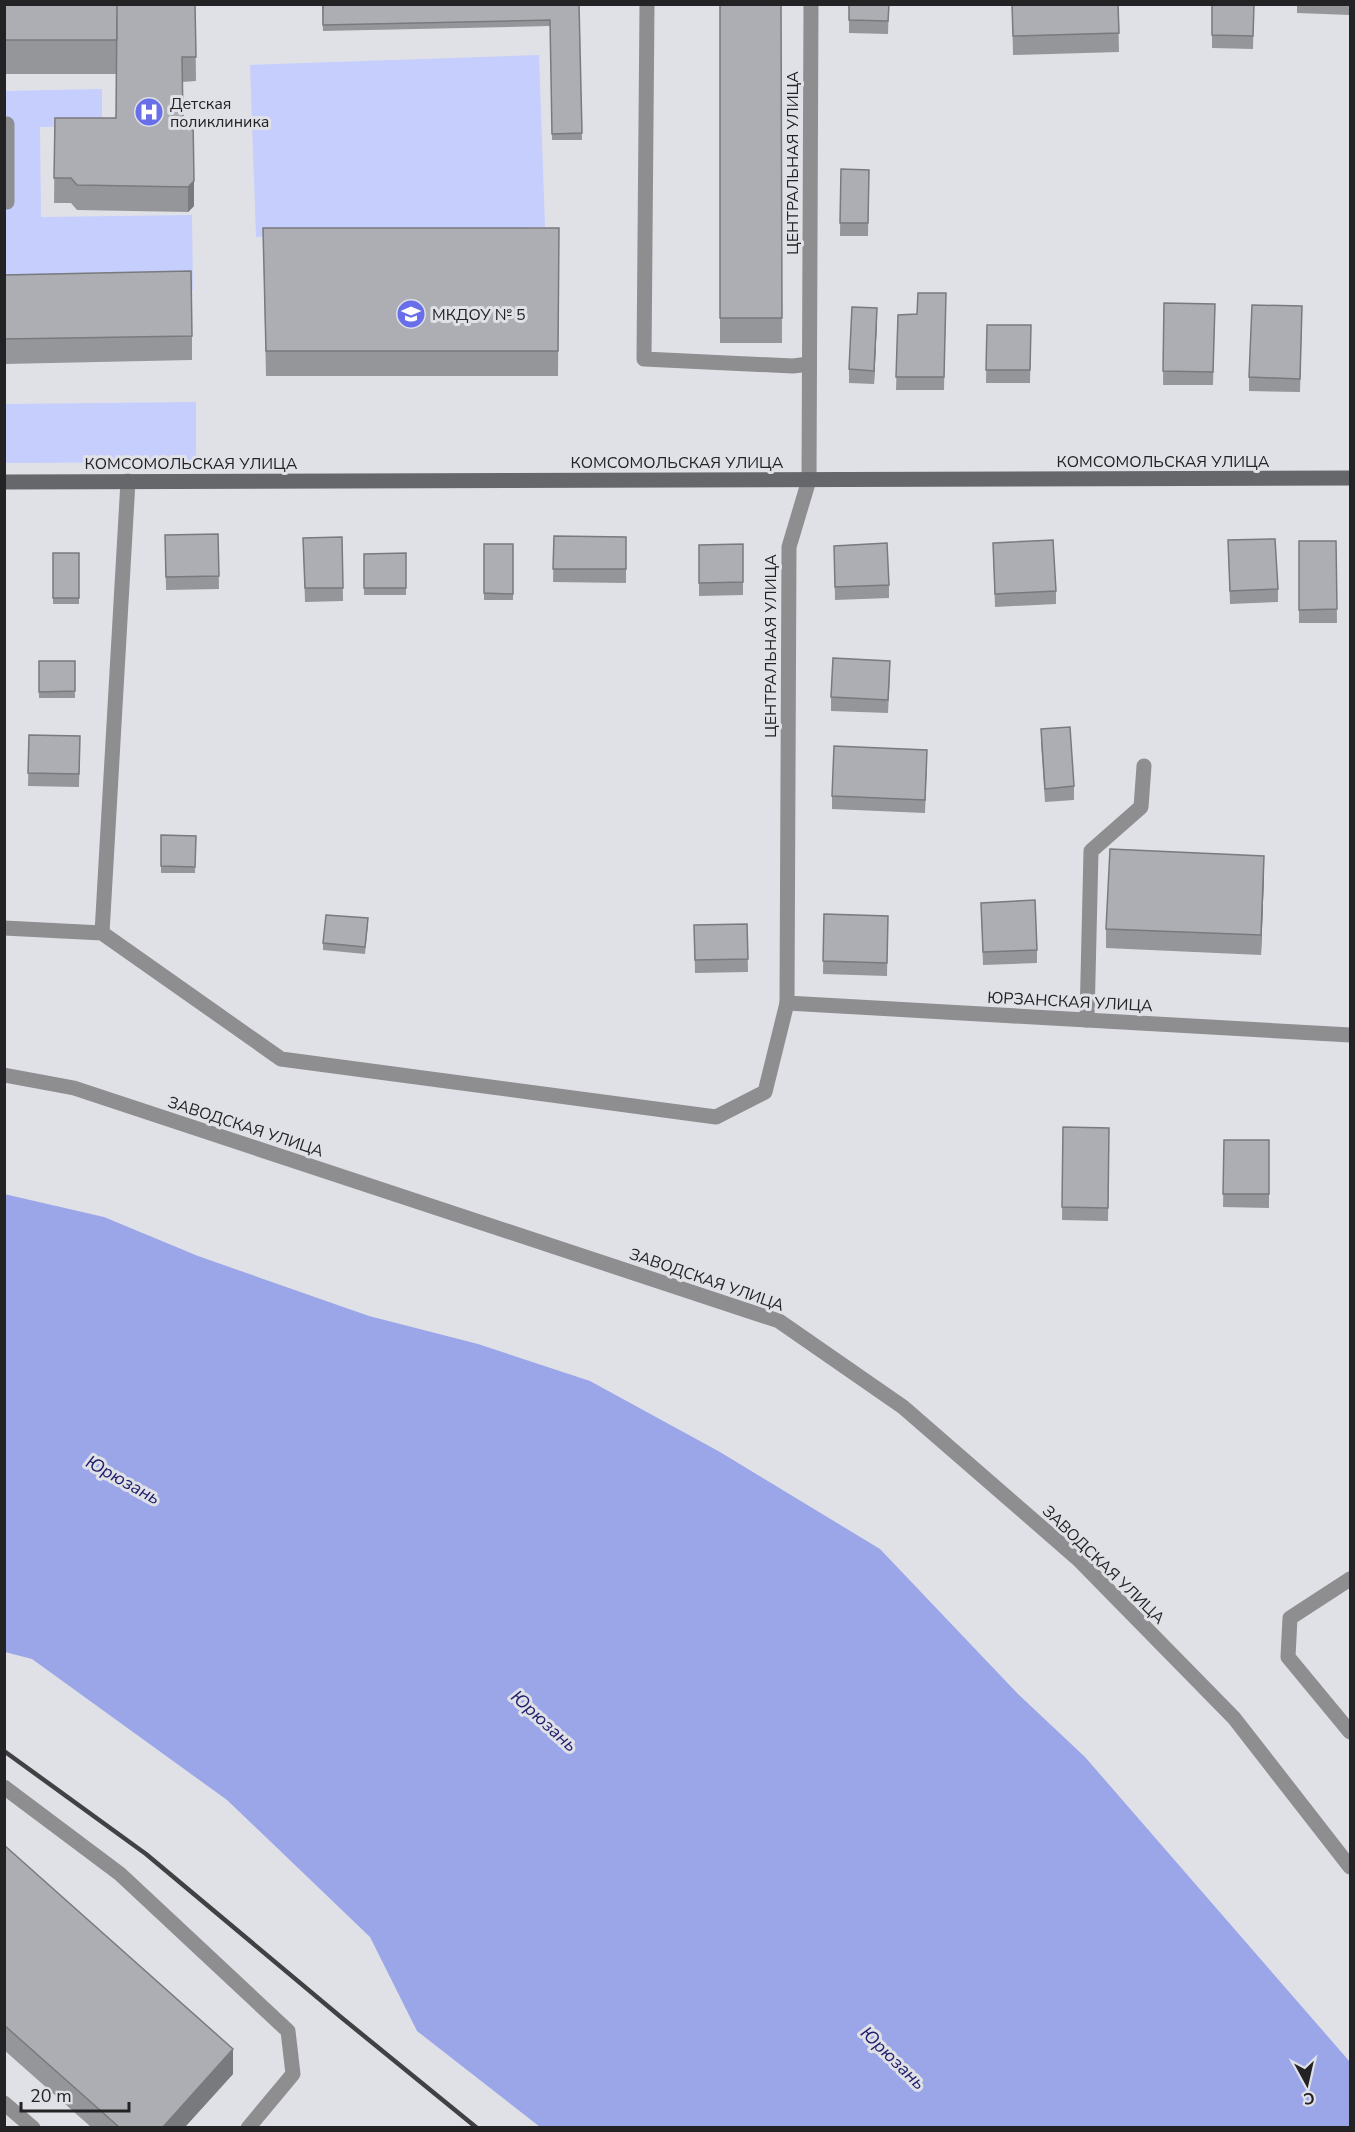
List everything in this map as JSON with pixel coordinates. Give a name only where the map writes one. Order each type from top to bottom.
[{"type":"main road","name":"КОМСОМОЛЬСКАЯ УЛИЦА","points":[[4,482],[1350,478]]},
{"type":"street","points":[[647,4],[644,359],[793,366],[809,364]]},
{"type":"street","name":"ЦЕНТРАЛЬНАЯ УЛИЦА","points":[[102,933],[280,1059],[716,1117],[765,1092],[787,1003],[789,547],[809,480],[811,4]]},
{"type":"street","points":[[4,124],[7,124],[7,202]]},
{"type":"street","points":[[4,928],[102,933],[128,482]]},
{"type":"street","points":[[1087,1020],[1091,851],[1141,807],[1144,766]]},
{"type":"street","name":"ЮРЗАНСКАЯ УЛИЦА","points":[[787,1003],[1350,1035]]},
{"type":"street","name":"ЗАВОДСКАЯ УЛИЦА","points":[[4,1075],[74,1088],[779,1321],[903,1407],[1078,1559],[1234,1718],[1350,1867]]},
{"type":"street","points":[[1350,1579],[1290,1618],[1288,1657],[1350,1732]]},
{"type":"street","points":[[4,1787],[120,1874],[288,2031],[293,2074],[248,2127]]},
{"type":"street","points":[[4,2103],[14,2121],[33,2127]]},
{"type":"shaded area","points":[[539,55],[545,227],[256,237],[250,65]]},
{"type":"shaded area","points":[[102,89],[102,126],[40,127],[41,217],[192,215],[193,290],[5,293],[4,91]]},
{"type":"shaded area","points":[[196,402],[196,462],[5,463],[5,404]]},
{"type":"water","name":"Юрюзань","points":[[4,1194],[104,1217],[198,1256],[369,1316],[478,1344],[590,1381],[720,1452],[880,1549],[1018,1694],[1085,1757],[1350,2062],[1350,2127],[540,2127],[417,2031],[370,1937],[227,1800],[32,1659],[5,1652]]},
{"type":"building","points":[[4,4],[117,4],[117,40],[4,40]]},
{"type":"building","name":"Детская поликлиника","points":[[117,4],[195,4],[196,57],[182,57],[183,120],[193,119],[194,181],[188,187],[77,185],[71,178],[54,178],[55,118],[116,118]]},
{"type":"building","points":[[323,4],[579,4],[582,133],[552,134],[550,20],[323,25]]},
{"type":"building","points":[[720,4],[781,4],[782,318],[720,318]]},
{"type":"building","points":[[849,4],[889,4],[888,21],[849,20]]},
{"type":"building","points":[[1012,4],[1118,4],[1119,33],[1013,36]]},
{"type":"building","points":[[1212,4],[1254,4],[1253,36],[1212,35]]},
{"type":"building","points":[[841,169],[869,170],[868,223],[840,223]]},
{"type":"building","name":"МКДОУ № 5","points":[[263,228],[559,228],[558,351],[266,351]]},
{"type":"building","points":[[191,271],[192,336],[4,339],[4,275]]},
{"type":"building","points":[[918,293],[946,293],[944,377],[896,377],[898,315],[917,314]]},
{"type":"building","points":[[1164,303],[1215,304],[1213,372],[1163,371]]},
{"type":"building","points":[[1252,305],[1302,306],[1300,379],[1249,377]]},
{"type":"building","points":[[852,307],[877,308],[874,371],[849,369]]},
{"type":"building","points":[[987,325],[1031,325],[1030,370],[986,370]]},
{"type":"building","points":[[218,534],[219,576],[166,577],[165,535]]},
{"type":"building","points":[[554,536],[626,537],[626,569],[553,569]]},
{"type":"building","points":[[342,537],[343,588],[305,588],[303,538]]},
{"type":"building","points":[[1275,539],[1278,589],[1230,591],[1228,540]]},
{"type":"building","points":[[1053,540],[1056,591],[995,594],[993,543]]},
{"type":"building","points":[[1299,541],[1336,541],[1337,609],[1299,610]]},
{"type":"building","points":[[887,543],[889,585],[835,587],[834,546]]},
{"type":"building","points":[[484,544],[513,544],[513,594],[484,593]]},
{"type":"building","points":[[743,544],[743,582],[699,583],[699,545]]},
{"type":"building","points":[[53,553],[79,553],[79,598],[53,598]]},
{"type":"building","points":[[406,553],[406,588],[364,588],[364,554]]},
{"type":"building","points":[[833,658],[890,661],[888,700],[831,697]]},
{"type":"building","points":[[39,661],[75,661],[75,691],[39,692]]},
{"type":"building","points":[[1070,727],[1074,786],[1045,789],[1041,729]]},
{"type":"building","points":[[29,735],[80,736],[79,774],[28,773]]},
{"type":"building","points":[[834,746],[927,750],[925,800],[832,796]]},
{"type":"building","points":[[161,835],[196,836],[195,867],[161,866]]},
{"type":"building","points":[[1110,849],[1264,856],[1261,935],[1106,929]]},
{"type":"building","points":[[1035,900],[1037,950],[983,952],[981,903]]},
{"type":"building","points":[[824,914],[888,916],[887,963],[823,961]]},
{"type":"building","points":[[326,915],[368,918],[365,947],[323,943]]},
{"type":"building","points":[[747,924],[748,959],[695,960],[694,925]]},
{"type":"building","points":[[1063,1127],[1109,1128],[1108,1208],[1062,1207]]},
{"type":"building","points":[[1224,1140],[1269,1140],[1269,1194],[1223,1194]]},
{"type":"building","points":[[4,1845],[233,2049],[163,2127],[119,2127],[4,2025]]},
{"type":"railway","points":[[4,1751],[146,1854],[477,2128]]},
{"type":"place","name":"Детская поликлиника","points":[[149,112]]},
{"type":"place","name":"МКДОУ № 5","points":[[411,314]]}]
